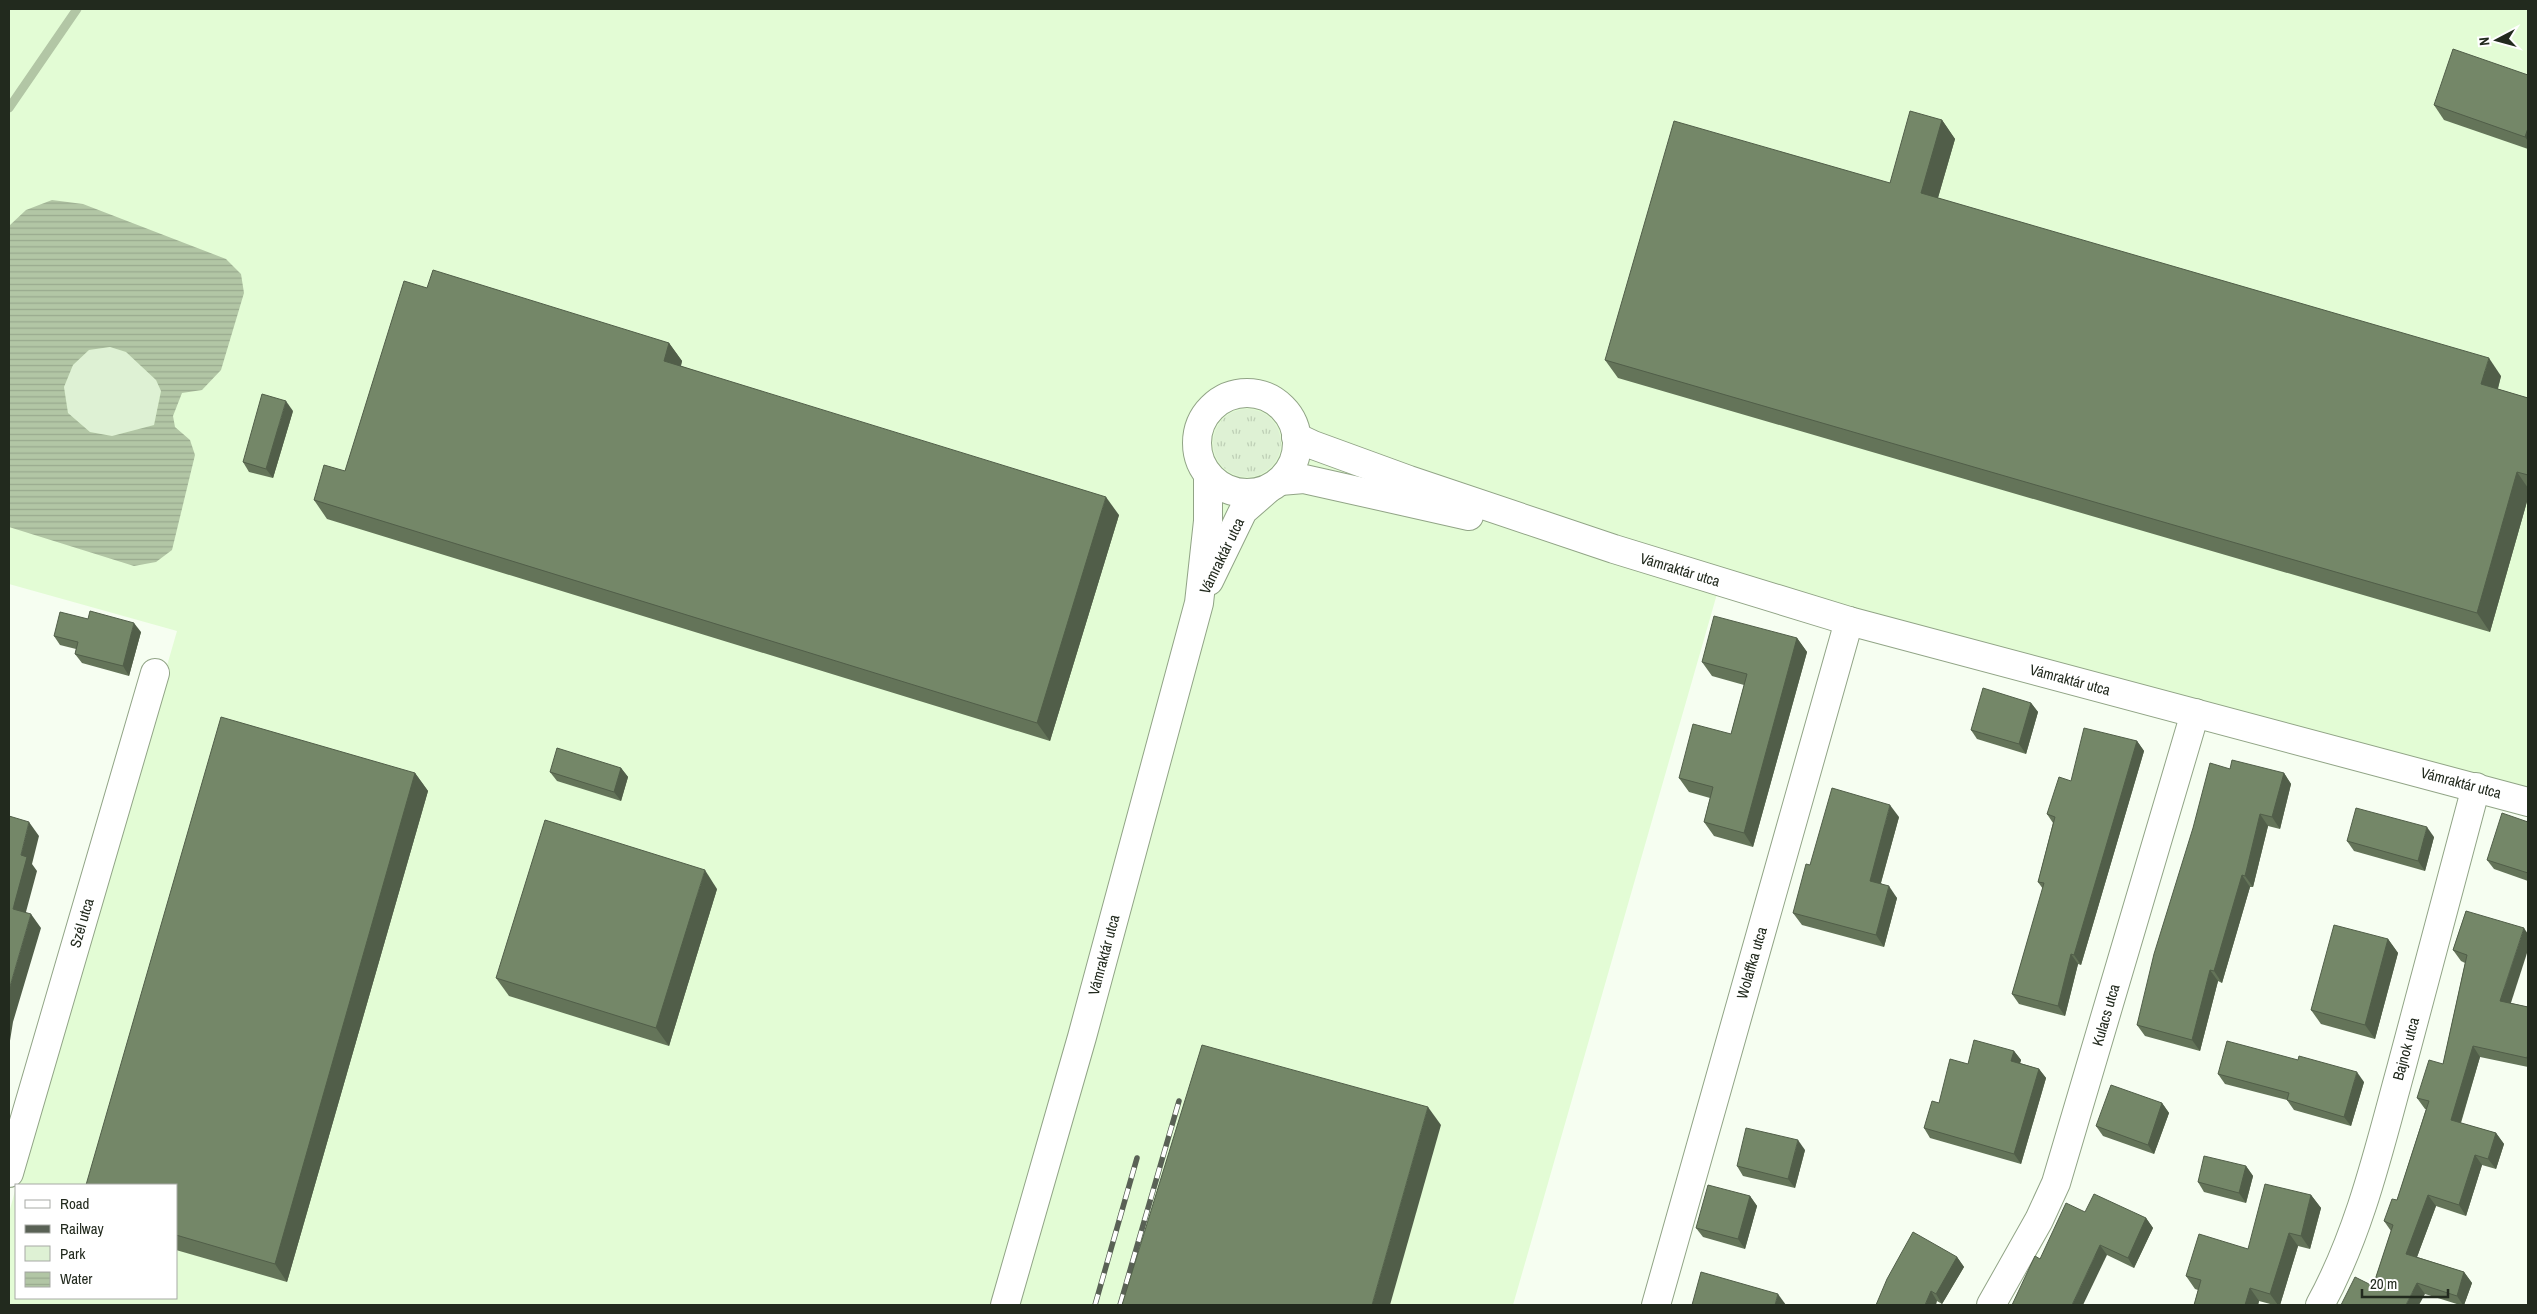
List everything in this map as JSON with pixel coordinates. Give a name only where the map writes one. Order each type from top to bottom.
[{"type":"street","points":[[1237,394],[1253,394],[1269,398],[1282,408],[1292,421],[1296,437],[1296,453],[1290,468],[1273,485],[1246,494],[1225,489],[1208,476],[1199,457],[1197,441],[1200,425],[1209,410],[1222,400],[1237,394]]},
{"type":"street","name":"Vámraktár utca","points":[[1296,437],[1409,480],[1614,549],[1848,621],[2528,802]]},
{"type":"street","name":"Vámraktár utca","points":[[1004,1305],[1082,1037],[1199,603],[1208,521],[1208,476]]},
{"type":"street","name":"Vámraktár utca","points":[[1199,603],[1243,511],[1273,485],[1304,479],[1614,549]]},
{"type":"street","name":"Wolaffka utca","points":[[1656,1305],[1848,621]]},
{"type":"street","name":"Szél utca","points":[[9,1173],[155,673]]},
{"type":"street","name":"Kulacs utca","points":[[1991,1305],[2038,1220],[2056,1183],[2195,714]]},
{"type":"street","name":"Bajnok utca","points":[[2320,1305],[2333,1283],[2358,1219],[2381,1143],[2476,787]]},
{"type":"shaded area","points":[[9,9],[2528,9],[2528,795],[1723,573],[1513,1305],[9,1305],[9,1213],[15,1191],[15,1299],[178,1299],[178,1184],[17,1184],[177,631],[9,584]]},
{"type":"green space","points":[[110,347],[126,352],[156,380],[161,390],[154,425],[112,436],[90,432],[68,413],[64,387],[73,365],[89,350]]},
{"type":"green space","points":[[1247,409],[1260,411],[1271,419],[1279,430],[1281,443],[1279,456],[1271,467],[1260,475],[1247,477],[1234,475],[1223,467],[1215,456],[1213,443],[1215,430],[1223,419],[1234,411]]},
{"type":"water","points":[[52,200],[83,204],[226,259],[241,274],[244,293],[221,370],[202,390],[182,393],[173,416],[175,427],[190,440],[195,455],[172,550],[156,562],[134,566],[9,527],[9,226],[26,210]],"holes":[[[110,347],[126,352],[156,380],[161,391],[154,425],[112,436],[90,432],[68,413],[64,387],[73,365],[89,350]]]},
{"type":"building","points":[[2453,49],[2528,75],[2528,128],[2525,137],[2434,105]]},
{"type":"building","points":[[1910,111],[1942,120],[1921,193],[2489,358],[2481,384],[2528,398],[2528,475],[2517,472],[2477,613],[1605,360],[1674,121],[1890,183]]},
{"type":"building","points":[[433,270],[669,343],[664,361],[1106,497],[1037,723],[314,500],[324,465],[345,471],[404,281],[427,288]]},
{"type":"building","points":[[262,394],[286,401],[266,469],[243,462]]},
{"type":"building","points":[[90,611],[134,623],[123,666],[75,654],[78,642],[54,636],[60,612],[88,619]]},
{"type":"building","points":[[1714,616],[1797,638],[1744,833],[1704,822],[1713,787],[1679,778],[1693,724],[1731,734],[1747,674],[1702,662]]},
{"type":"building","points":[[1983,688],[2031,703],[2019,744],[1971,730]]},
{"type":"building","points":[[221,717],[415,773],[275,1264],[178,1236],[178,1184],[86,1184]]},
{"type":"building","points":[[2084,728],[2137,741],[2074,955],[2071,954],[2058,1006],[2012,994],[2044,883],[2038,882],[2055,817],[2047,814],[2059,777],[2071,781]]},
{"type":"building","points":[[557,748],[621,768],[614,792],[550,772]]},
{"type":"building","points":[[2232,760],[2284,773],[2272,817],[2260,814],[2245,876],[2242,875],[2214,971],[2210,970],[2192,1040],[2137,1025],[2154,954],[2193,828],[2210,763],[2230,769]]},
{"type":"building","points":[[1832,788],[1890,805],[1870,881],[1889,886],[1876,935],[1793,913],[1806,864],[1810,865]]},
{"type":"building","points":[[2356,808],[2427,827],[2418,861],[2347,841]]},
{"type":"building","points":[[2502,813],[2528,822],[2528,873],[2487,860]]},
{"type":"building","points":[[9,816],[29,822],[21,855],[27,857],[13,909],[31,914],[9,990]]},
{"type":"building","points":[[545,820],[705,870],[656,1028],[496,978]]},
{"type":"building","points":[[2466,911],[2524,928],[2500,1001],[2528,1007],[2528,1053],[2527,1058],[2473,1046],[2451,1120],[2496,1133],[2488,1159],[2475,1155],[2459,1205],[2428,1195],[2406,1254],[2464,1272],[2457,1296],[2417,1283],[2406,1305],[2341,1305],[2355,1277],[2373,1286],[2393,1225],[2384,1221],[2392,1199],[2397,1200],[2429,1101],[2417,1098],[2429,1060],[2443,1064],[2467,955],[2453,950]]},
{"type":"building","points":[[2334,925],[2388,939],[2365,1025],[2311,1010]]},
{"type":"building","points":[[1974,1040],[2014,1051],[2011,1061],[2039,1069],[2014,1154],[1924,1128],[1932,1101],[1939,1103],[1950,1059],[1968,1064]]},
{"type":"building","points":[[2227,1041],[2298,1060],[2299,1056],[2357,1072],[2344,1117],[2287,1100],[2289,1093],[2218,1074]]},
{"type":"building","points":[[1202,1045],[1428,1107],[1372,1305],[1122,1305]]},
{"type":"building","points":[[2111,1085],[2162,1103],[2148,1145],[2096,1126]]},
{"type":"building","points":[[1746,1128],[1798,1140],[1788,1179],[1737,1166]]},
{"type":"building","points":[[2204,1156],[2246,1166],[2239,1193],[2198,1182]]},
{"type":"building","points":[[2265,1184],[2311,1195],[2301,1236],[2289,1233],[2270,1294],[2250,1288],[2245,1305],[2194,1305],[2201,1280],[2186,1276],[2199,1234],[2248,1249]]},
{"type":"building","points":[[1708,1185],[1750,1196],[1738,1239],[1696,1228]]},
{"type":"building","points":[[2094,1194],[2146,1218],[2128,1258],[2100,1245],[2072,1305],[2012,1305],[2035,1256],[2040,1259],[2066,1203],[2085,1212]]},
{"type":"building","points":[[1913,1232],[1957,1257],[1936,1294],[1931,1291],[1925,1305],[1876,1305],[1887,1279]]},
{"type":"building","points":[[1701,1272],[1778,1294],[1775,1305],[1692,1305]]},
{"type":"waterway","points":[[9,108],[77,9]]},
{"type":"railway","points":[[1120,1305],[1179,1101]]},
{"type":"railway","points":[[1095,1305],[1137,1158]]}]
